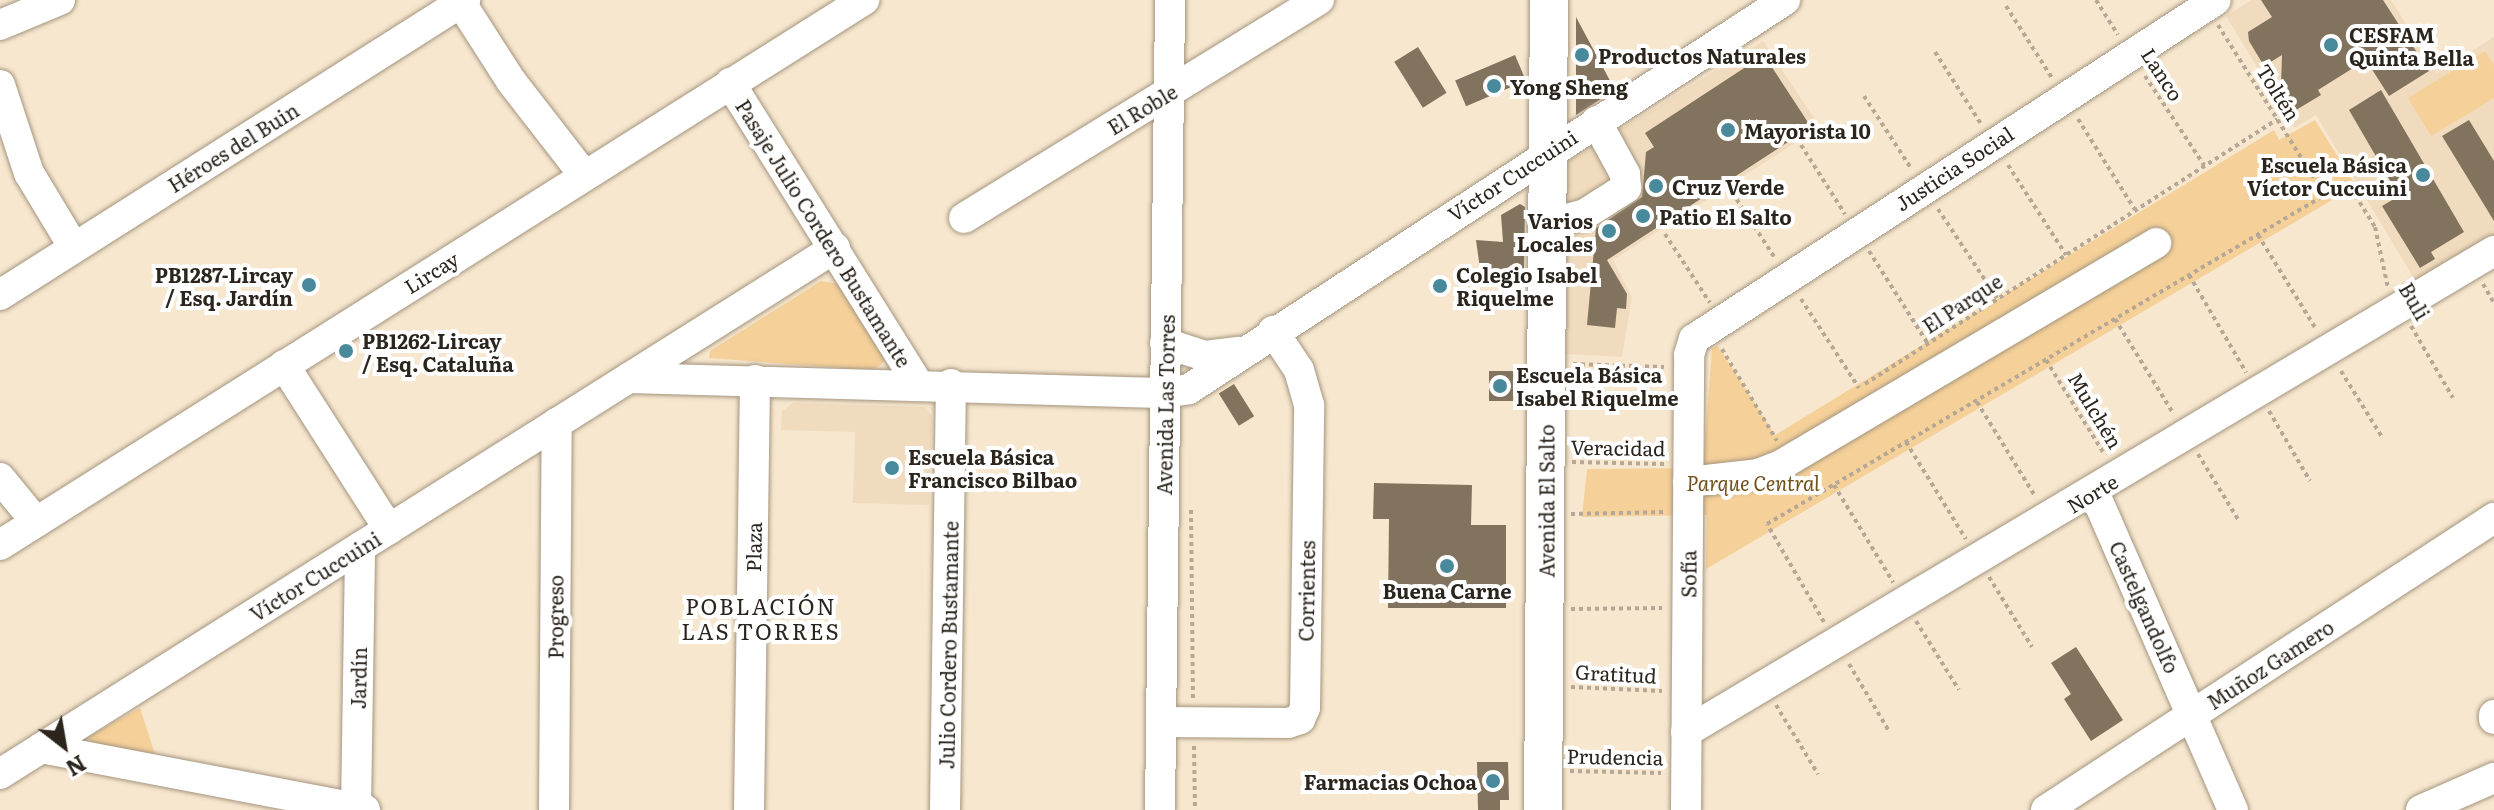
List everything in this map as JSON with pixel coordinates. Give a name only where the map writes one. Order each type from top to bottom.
[{"type":"main road","name":"Avenida El Salto","points":[[1543,810],[1549,0]]},
{"type":"street","points":[[0,25],[60,0]]},
{"type":"street","name":"Lircay","points":[[0,545],[864,0]]},
{"type":"street","name":"Avenida Las Torres","points":[[1160,810],[1170,0]]},
{"type":"street","name":"El Roble","points":[[964,218],[1319,0]]},
{"type":"street","name":"Víctor Cuccuini","points":[[629,378],[951,384],[1164,393],[1201,383],[1240,352],[1785,0]]},
{"type":"street","points":[[463,1],[584,175]]},
{"type":"street","name":"Héroes del Buin","points":[[0,295],[463,1]]},
{"type":"street","name":"Justicia Social","points":[[1708,328],[2211,3]]},
{"type":"street","name":"Pasaje Julio Cordero Bustamante","points":[[730,83],[918,384]]},
{"type":"street","points":[[0,85],[29,173],[74,248]]},
{"type":"street","points":[[1548,224],[1585,214],[1626,188],[1625,174],[1596,121]]},
{"type":"street","points":[[1689,473],[1758,474],[1781,465],[2156,243]]},
{"type":"street","name":"Víctor Cuccuini","points":[[0,774],[835,248]]},
{"type":"street","name":"Norte","points":[[1686,732],[2049,519],[2494,251]]},
{"type":"street","name":"Sofía","points":[[1686,810],[1689,368],[1708,328]]},
{"type":"street","name":"Corrientes","points":[[1161,722],[1288,723],[1300,719],[1305,708],[1309,405],[1299,370],[1273,331]]},
{"type":"street","name":"Víctor Cuccuini","points":[[1165,343],[1205,356],[1240,352]]},
{"type":"street","points":[[284,365],[389,529]]},
{"type":"street","name":"Plaza","points":[[749,810],[755,380]]},
{"type":"street","name":"Julio Cordero Bustamante","points":[[945,810],[951,384]]},
{"type":"street","name":"Progreso","points":[[554,810],[557,423]]},
{"type":"street","points":[[0,478],[36,522]]},
{"type":"street","name":"Castelgandolfo","points":[[2106,484],[2192,714],[2233,810]]},
{"type":"street","name":"Muñoz Gamero","points":[[2046,810],[2494,518]]},
{"type":"street","name":"Jardín","points":[[360,547],[361,809]]},
{"type":"street","points":[[41,748],[361,809]]},
{"type":"street","points":[[2421,810],[2494,778]]},
{"type":"path","name":"Lanco","points":[[2096,0],[2204,166]]},
{"type":"path","name":"Toltén","points":[[2211,3],[2277,119],[2325,195]]},
{"type":"path","name":"El Parque","points":[[1847,395],[2277,119]]},
{"type":"path","name":"Buli","points":[[2325,195],[2351,184],[2375,227],[2384,279],[2453,398]]},
{"type":"path","points":[[1767,524],[2325,195]]},
{"type":"path","points":[[1665,234],[1708,328],[1777,441],[1788,433]]},
{"type":"path","name":"Mulchén","points":[[2046,359],[2106,484]]},
{"type":"path","points":[[1547,363],[1689,368]]},
{"type":"path","points":[[1976,401],[2049,519]]},
{"type":"path","name":"Veracidad","points":[[1546,461],[1689,473]]},
{"type":"path","points":[[1545,514],[1688,512]]},
{"type":"path","points":[[1545,609],[1688,608]]},
{"type":"path","points":[[1765,685],[1818,774]]},
{"type":"path","name":"Gratitud","points":[[1544,686],[1687,692]]},
{"type":"path","name":"Prudencia","points":[[1543,771],[1686,773]]},
{"type":"shaded area","name":"Escuela Básica Víctor Cuccuini","points":[[2251,0],[2391,0],[2437,73],[2494,37],[2494,236],[2416,282],[2316,115],[2294,128],[2226,16]]},
{"type":"shaded area","points":[[1763,41],[1820,127],[1613,260],[1632,297],[1622,357],[1566,354],[1564,164]]},
{"type":"shaded area","name":"Escuela Básica Francisco Bilbao","points":[[793,403],[926,407],[932,417],[929,505],[853,503],[855,432],[781,430],[782,411]]},
{"type":"green space","points":[[2485,51],[2494,65],[2494,98],[2431,136],[2408,98]]},
{"type":"green space","name":"Parque Central","points":[[2315,120],[2356,186],[1706,569],[1707,515],[1582,517],[1587,469],[1703,468],[1712,348],[1718,346],[1775,435],[2274,130],[2279,140]]},
{"type":"green space","points":[[821,281],[841,284],[885,359],[881,365],[871,370],[709,358],[710,351]]},
{"type":"green space","points":[[140,708],[155,754],[90,743],[89,736]]},
{"type":"building","name":"CESFAM Quinta Bella","points":[[2261,0],[2383,0],[2429,71],[2389,96],[2366,60],[2318,90],[2321,95],[2296,110],[2281,85],[2282,55],[2264,66],[2249,41],[2248,32],[2272,17]]},
{"type":"building","points":[[1576,17],[1615,90],[1576,115]]},
{"type":"building","points":[[1418,47],[1447,93],[1423,108],[1394,62]]},
{"type":"building","name":"Yong Sheng","points":[[1515,55],[1526,81],[1466,106],[1455,80]]},
{"type":"building","name":"Mayorista 10","points":[[1764,55],[1811,127],[1607,260],[1627,294],[1626,309],[1617,308],[1615,328],[1587,325],[1596,228],[1642,197],[1646,152],[1654,147],[1645,133]]},
{"type":"building","points":[[2381,90],[2464,232],[2431,252],[2435,259],[2420,268],[2382,206],[2399,196],[2349,110]]},
{"type":"building","points":[[2469,120],[2494,161],[2494,221],[2442,136]]},
{"type":"building","points":[[1520,204],[1525,207],[1524,274],[1480,269],[1476,240],[1503,242],[1501,215]]},
{"type":"building","name":"Escuela Básica Isabel Riquelme","points":[[1489,371],[1513,371],[1513,401],[1489,401]]},
{"type":"building","points":[[1234,384],[1254,416],[1239,426],[1219,394]]},
{"type":"building","name":"Buena Carne","points":[[1374,483],[1472,485],[1471,525],[1506,525],[1506,608],[1388,608],[1389,519],[1373,519]]},
{"type":"building","points":[[2076,647],[2123,720],[2091,741],[2064,699],[2071,694],[2051,663]]},
{"type":"building","name":"Farmacias Ochoa","points":[[1477,762],[1508,762],[1509,800],[1500,800],[1500,810],[1478,810]]},
{"type":"place","name":"CESFAM Quinta Bella","points":[[2331,45]]},
{"type":"place","name":"Productos Naturales","points":[[1582,55]]},
{"type":"place","name":"Yong Sheng","points":[[1494,86]]},
{"type":"place","name":"Mayorista 10","points":[[1728,130]]},
{"type":"place","name":"Escuela Básica Víctor Cuccuini","points":[[2423,175]]},
{"type":"place","name":"Cruz Verde","points":[[1656,186]]},
{"type":"place","name":"Patio El Salto","points":[[1643,216]]},
{"type":"place","name":"Varios Locales","points":[[1609,231]]},
{"type":"place","name":"PB1287-Lircay / Esq. Jardín","points":[[309,285]]},
{"type":"place","name":"Colegio Isabel Riquelme","points":[[1440,286]]},
{"type":"place","name":"PB1262-Lircay / Esq. Cataluña","points":[[346,351]]},
{"type":"place","name":"Escuela Básica Isabel Riquelme","points":[[1500,386]]},
{"type":"place","name":"Escuela Básica Francisco Bilbao","points":[[892,468]]},
{"type":"place","name":"Buena Carne","points":[[1447,566]]},
{"type":"place","name":"Farmacias Ochoa","points":[[1493,781]]},
{"type":"district","name":"POBLACIÓN LAS TORRES","points":[[761,618]]}]
